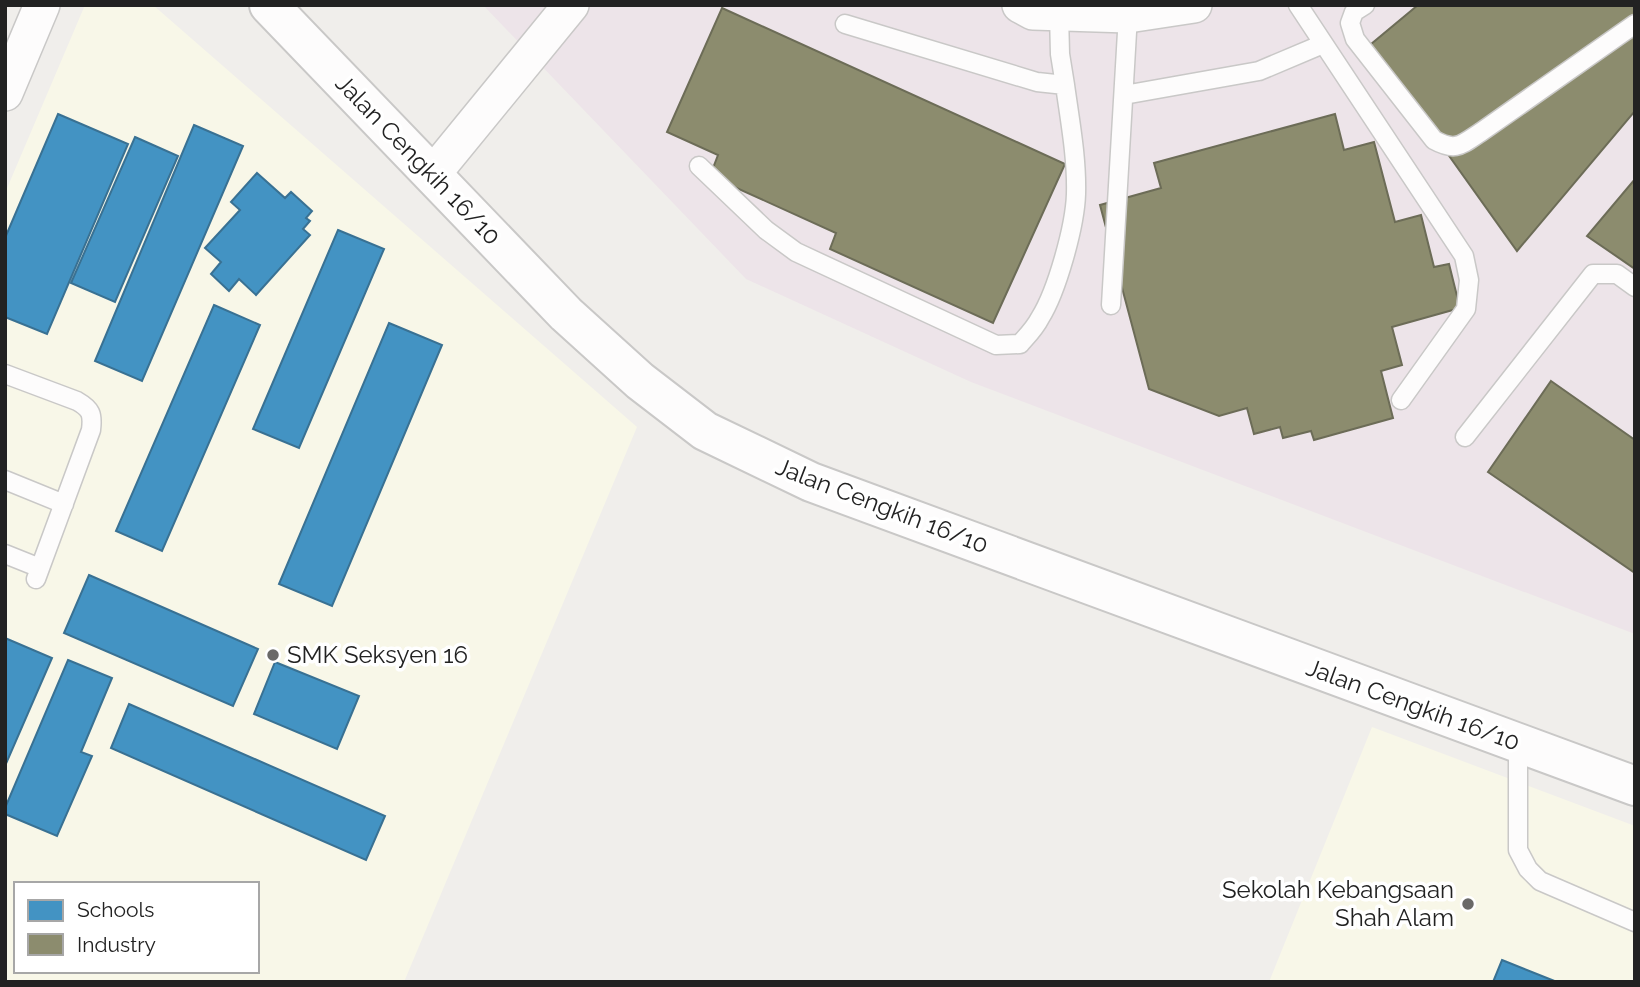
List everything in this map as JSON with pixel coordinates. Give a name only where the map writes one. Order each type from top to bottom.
[{"type":"street","points":[[5,93],[42,5]]},
{"type":"street","name":"Jalan Cengkih 16/10","points":[[269,5],[566,314],[640,382],[705,431],[811,482],[1635,786]]},
{"type":"street","points":[[432,175],[571,5]]},
{"type":"street","points":[[1020,5],[1033,12],[1128,15],[1194,5]]},
{"type":"lane","points":[[1298,5],[1464,256],[1469,281],[1466,309],[1401,400]]},
{"type":"lane","points":[[1365,5],[1354,12],[1350,23],[1355,39],[1434,139],[1447,147],[1461,145],[1481,132],[1635,24]]},
{"type":"lane","points":[[699,166],[766,230],[796,252],[996,345],[1020,344],[1040,320],[1053,293],[1076,195],[1074,158],[1060,54],[1059,13]]},
{"type":"lane","points":[[1111,305],[1128,15]]},
{"type":"lane","points":[[845,24],[1037,82],[1065,85]]},
{"type":"lane","points":[[1124,95],[1259,71],[1323,44]]},
{"type":"lane","points":[[1465,437],[1592,274],[1616,274],[1635,287]]},
{"type":"lane","points":[[5,374],[77,401],[86,406],[93,416],[91,430],[38,574],[5,554]]},
{"type":"lane","points":[[5,480],[64,503]]},
{"type":"lane","points":[[1518,744],[1518,850],[1528,869],[1540,881],[1635,922]]},
{"type":"shaded area","name":"SMK Seksyen 16","points":[[85,5],[153,5],[637,427],[404,982],[5,982],[5,193]]},
{"type":"shaded area","points":[[483,5],[1635,5],[1635,634],[971,382],[746,279]]},
{"type":"shaded area","name":"Sekolah Kebangsaan Shah Alam","points":[[1372,727],[1635,826],[1635,982],[1269,982]]},
{"type":"building: Schools","points":[[58,114],[128,144],[47,334],[5,317],[5,238]]},
{"type":"building: Schools","points":[[194,125],[243,146],[142,381],[95,361]]},
{"type":"building: Schools","points":[[135,137],[178,156],[115,302],[71,283]]},
{"type":"building: Schools","points":[[257,173],[285,198],[291,192],[312,211],[306,218],[310,221],[303,229],[310,235],[256,295],[239,279],[229,291],[211,274],[221,262],[205,248],[240,210],[231,202]]},
{"type":"building: Schools","points":[[338,230],[384,249],[299,448],[253,429]]},
{"type":"building: Schools","points":[[214,305],[260,325],[162,551],[116,531]]},
{"type":"building: Schools","points":[[389,323],[442,345],[332,606],[279,584]]},
{"type":"building: Schools","points":[[89,575],[258,649],[233,706],[64,633]]},
{"type":"building: Schools","points":[[5,638],[52,658],[5,766]]},
{"type":"building: Schools","points":[[68,660],[112,678],[81,752],[92,756],[57,836],[5,814],[5,808]]},
{"type":"building: Schools","points":[[275,662],[359,696],[337,749],[254,714]]},
{"type":"building: Schools","points":[[129,704],[385,816],[366,860],[111,748]]},
{"type":"building: Schools","points":[[1502,960],[1557,982],[1493,982]]},
{"type":"building: Industry","points":[[1418,5],[1635,5],[1635,111],[1517,251],[1370,45]]},
{"type":"building: Industry","points":[[722,8],[1065,164],[993,323],[830,249],[836,233],[710,176],[718,155],[667,132]]},
{"type":"building: Industry","points":[[1335,114],[1344,150],[1374,142],[1395,222],[1421,215],[1434,267],[1449,264],[1460,308],[1392,327],[1402,365],[1381,371],[1393,418],[1314,440],[1311,431],[1283,438],[1280,427],[1254,434],[1247,408],[1219,416],[1149,389],[1100,205],[1161,188],[1154,163]]},
{"type":"building: Industry","points":[[1635,179],[1635,269],[1587,236]]},
{"type":"building: Industry","points":[[1551,381],[1635,440],[1635,573],[1488,472]]},
{"type":"place","name":"SMK Seksyen 16","points":[[273,655]]},
{"type":"place","name":"Sekolah Kebangsaan Shah Alam","points":[[1468,904]]}]
